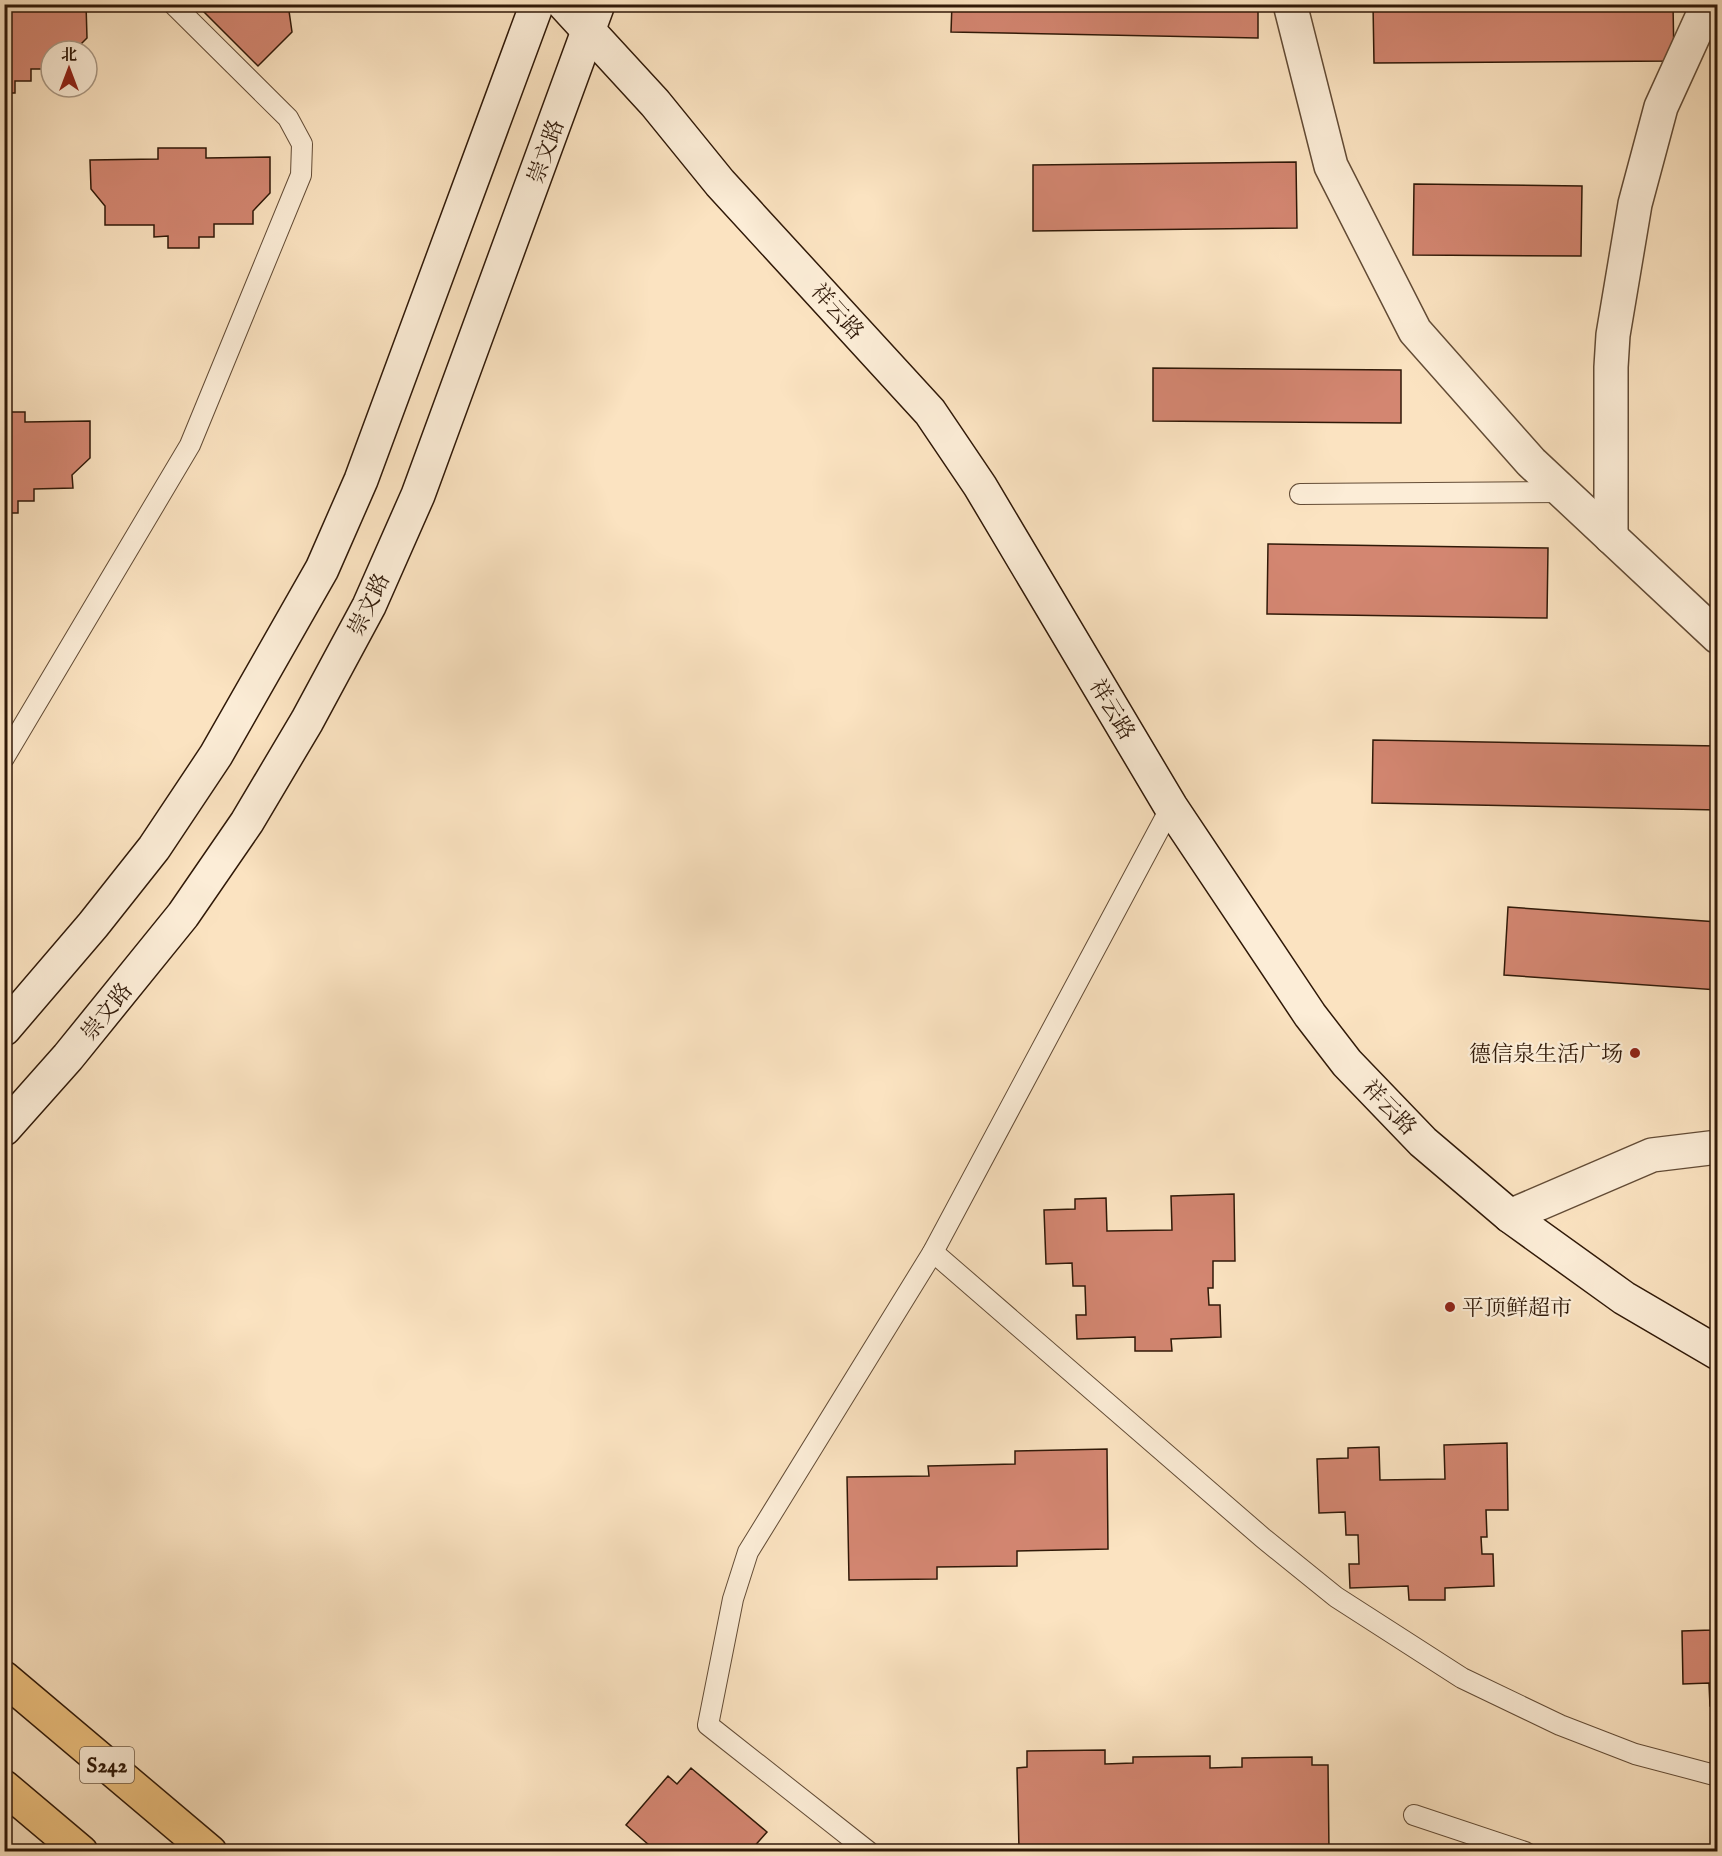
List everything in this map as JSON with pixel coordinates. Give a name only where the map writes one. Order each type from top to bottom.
[{"type":"main road","points":[[4,1029],[93,925],[154,848],[216,755],[322,569],[361,480],[537,4]]},
{"type":"main road","name":"祥云路","points":[[564,4],[593,18],[655,103],[720,183],[930,412],[974,476],[1171,807],[1311,1015],[1347,1063],[1423,1142],[1510,1216],[1624,1298],[1718,1353]]},
{"type":"main road","points":[[1290,4],[1331,166],[1415,331],[1531,462],[1718,637]]},
{"type":"main road","points":[[1611,537],[1612,356],[1635,204],[1661,107],[1708,4]]},
{"type":"main road","name":"崇文路","points":[[4,1129],[68,1057],[183,915],[248,822],[307,721],[369,606],[418,495],[593,18]]},
{"type":"main road","points":[[1510,1216],[1652,1155],[1718,1147]]},
{"type":"main road","name":"S242","points":[[4,1678],[210,1851]]},
{"type":"main road","points":[[4,1787],[81,1851]]},
{"type":"lane","points":[[4,758],[190,445],[301,175],[302,144],[288,118],[174,4]]},
{"type":"lane","points":[[1300,494],[1564,492]]},
{"type":"lane","points":[[869,1851],[708,1725],[734,1599],[748,1552],[933,1252],[1171,807]]},
{"type":"lane","points":[[933,1252],[1263,1538],[1336,1597],[1462,1678],[1560,1725],[1635,1754],[1718,1776]]},
{"type":"lane","points":[[1414,1815],[1525,1851]]},
{"type":"building","points":[[4,4],[86,4],[87,38],[39,39],[39,69],[31,69],[31,81],[15,81],[15,93],[4,93]]},
{"type":"building","points":[[196,4],[288,4],[292,32],[258,66]]},
{"type":"building","points":[[952,4],[1258,4],[1258,38],[951,32]]},
{"type":"building","points":[[1373,4],[1673,4],[1674,61],[1374,63]]},
{"type":"building","points":[[158,148],[206,148],[206,158],[270,157],[270,193],[253,211],[253,224],[214,224],[214,237],[199,237],[199,248],[168,248],[168,236],[154,237],[154,225],[105,225],[105,206],[91,189],[90,160],[158,159]]},
{"type":"building","points":[[1296,162],[1297,228],[1033,231],[1033,165]]},
{"type":"building","points":[[1414,184],[1582,186],[1581,256],[1413,255]]},
{"type":"building","points":[[1153,368],[1401,370],[1401,423],[1153,421]]},
{"type":"building","points":[[4,412],[25,412],[25,422],[90,421],[90,458],[72,475],[73,488],[34,489],[34,501],[18,501],[18,513],[4,513]]},
{"type":"building","points":[[1268,544],[1548,548],[1547,618],[1267,614]]},
{"type":"building","points":[[1373,740],[1718,746],[1718,810],[1372,803]]},
{"type":"building","points":[[1508,907],[1718,922],[1718,990],[1504,975]]},
{"type":"building","points":[[1234,1194],[1235,1261],[1213,1261],[1213,1288],[1208,1288],[1209,1305],[1220,1305],[1221,1337],[1171,1339],[1172,1351],[1135,1351],[1135,1337],[1077,1339],[1076,1315],[1086,1315],[1085,1286],[1073,1286],[1072,1263],[1046,1264],[1044,1210],[1075,1209],[1075,1199],[1106,1198],[1107,1231],[1172,1230],[1171,1196]]},
{"type":"building","points":[[1507,1443],[1508,1510],[1486,1510],[1487,1537],[1481,1537],[1482,1554],[1493,1554],[1494,1586],[1445,1588],[1445,1600],[1409,1600],[1408,1586],[1350,1588],[1349,1564],[1359,1564],[1358,1535],[1346,1535],[1345,1512],[1319,1513],[1317,1459],[1348,1458],[1348,1448],[1379,1447],[1380,1480],[1445,1479],[1444,1445]]},
{"type":"building","points":[[1107,1449],[1108,1549],[1017,1551],[1017,1566],[937,1567],[937,1579],[849,1580],[847,1477],[929,1476],[928,1466],[1015,1464],[1015,1451]]},
{"type":"building","points":[[1712,1619],[1718,1619],[1718,1706],[1710,1706],[1709,1683],[1683,1684],[1682,1631],[1712,1630]]},
{"type":"building","points":[[1714,1735],[1718,1735],[1718,1759],[1714,1759]]},
{"type":"building","points":[[1105,1750],[1105,1764],[1133,1763],[1133,1757],[1210,1756],[1210,1768],[1242,1767],[1242,1758],[1312,1757],[1312,1765],[1328,1765],[1329,1851],[1137,1852],[1136,1846],[1019,1849],[1017,1768],[1027,1767],[1027,1751]]},
{"type":"building","points":[[691,1768],[767,1832],[752,1849],[755,1852],[657,1852],[626,1825],[668,1776],[677,1784]]},
{"type":"place","name":"德信泉生活广场","points":[[1635,1053]]},
{"type":"place","name":"平顶鲜超市","points":[[1450,1307]]}]
